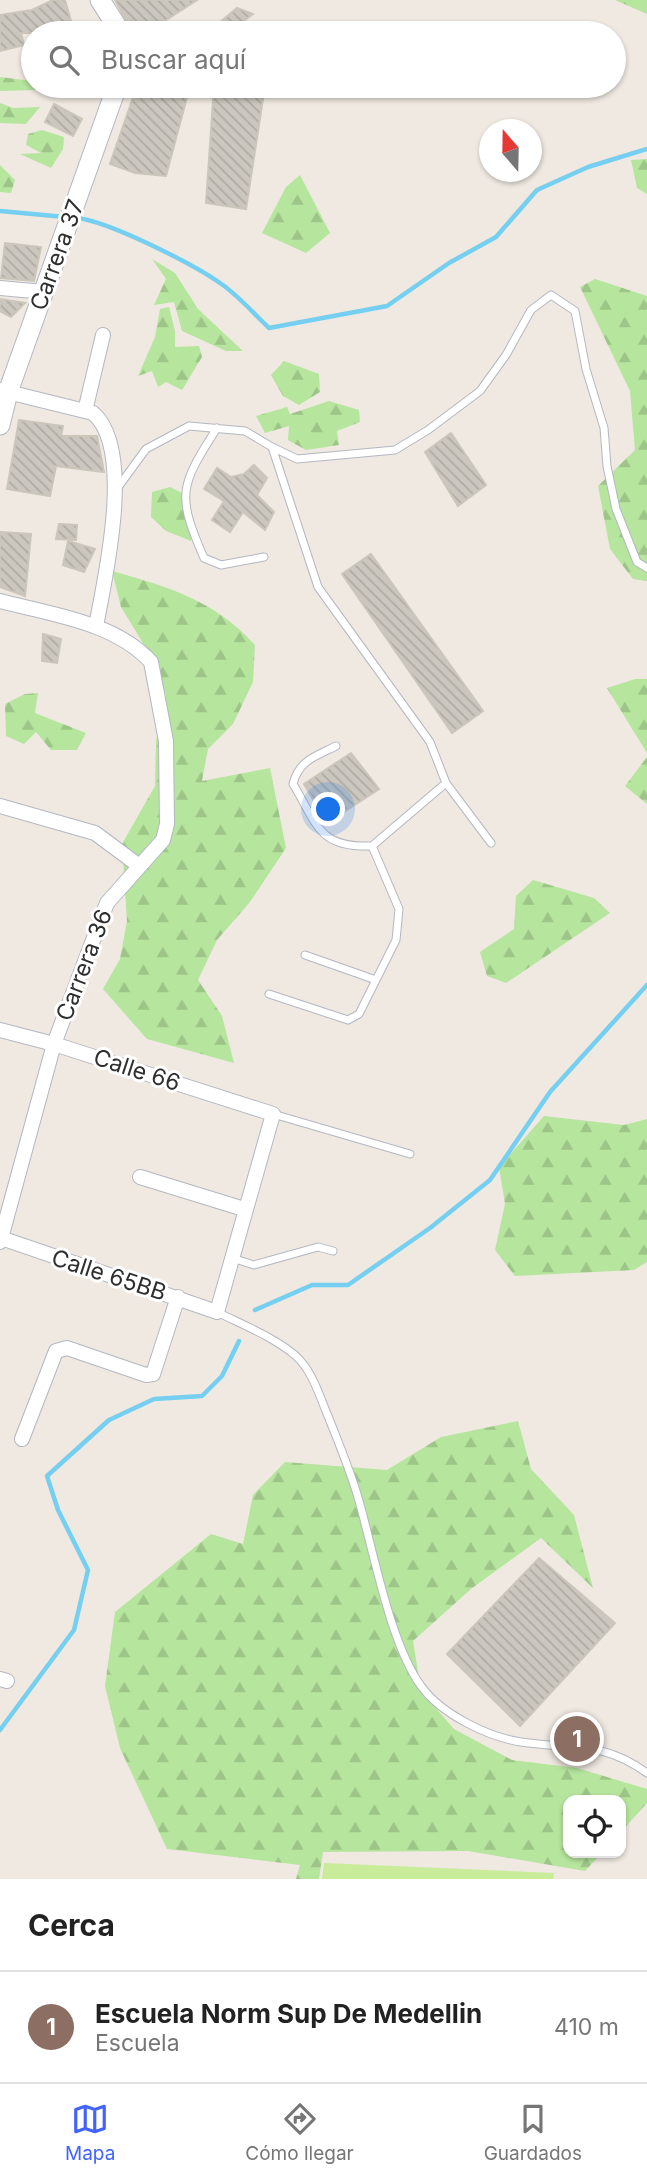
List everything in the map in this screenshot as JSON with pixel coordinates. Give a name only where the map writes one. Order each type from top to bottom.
[{"type":"street","points":[[100,0],[113,21]]},
{"type":"street","name":"Carrera 37","points":[[0,425],[4,391],[44,292],[113,98]]},
{"type":"street","points":[[0,288],[44,292]]},
{"type":"street","points":[[85,411],[103,335]]},
{"type":"street","points":[[0,601],[96,626],[111,547],[116,491],[104,422],[85,411],[4,391]]},
{"type":"street","name":"Carrera 36","points":[[0,1240],[54,1044],[107,903],[163,840],[167,824],[166,741],[151,662],[144,654],[96,626]]},
{"type":"street","points":[[0,806],[95,833],[138,865]]},
{"type":"street","name":"Calle 66","points":[[0,1030],[54,1044],[273,1114]]},
{"type":"street","points":[[217,1312],[273,1114]]},
{"type":"street","points":[[140,1177],[244,1209]]},
{"type":"street","name":"Calle 65BB","points":[[0,1240],[217,1312]]},
{"type":"street","points":[[22,1438],[56,1350],[67,1348],[146,1375],[153,1374],[178,1297]]},
{"type":"lane","points":[[116,491],[146,449],[190,426],[246,431],[297,459],[395,450],[428,430],[480,391],[506,355],[531,310],[551,295],[575,311],[586,369],[604,428],[607,466],[616,509],[637,562],[647,568]]},
{"type":"lane","points":[[217,428],[185,486],[187,520],[204,558],[221,565],[264,558]]},
{"type":"lane","points":[[272,447],[318,587],[430,742],[446,783],[462,808],[491,843]]},
{"type":"lane","points":[[336,746],[304,761],[296,770],[293,784],[326,839],[347,847],[372,846],[446,783]]},
{"type":"lane","points":[[269,994],[348,1020],[359,1014],[396,940],[399,909],[372,846]]},
{"type":"lane","points":[[305,955],[376,981]]},
{"type":"lane","points":[[273,1114],[410,1154]]},
{"type":"lane","points":[[231,1258],[254,1265],[318,1247],[333,1251]]},
{"type":"lane","points":[[217,1312],[253,1329],[295,1356],[311,1374],[345,1457],[402,1649],[421,1686],[438,1704],[484,1730],[520,1742],[576,1745],[624,1756],[647,1773]]},
{"type":"green space","points":[[615,0],[647,0],[647,14]]},
{"type":"green space","points":[[0,77],[21,80],[21,90],[0,91]]},
{"type":"green space","points":[[0,103],[13,108],[40,107],[26,124],[0,123]]},
{"type":"green space","points":[[42,130],[64,137],[63,149],[51,168],[20,154],[41,153],[26,145],[28,134]]},
{"type":"green space","points":[[647,159],[647,194],[637,188],[631,160]]},
{"type":"green space","points":[[0,165],[15,180],[11,193],[0,192]]},
{"type":"green space","points":[[300,175],[330,233],[306,253],[262,233],[286,187]]},
{"type":"green space","points":[[152,259],[175,273],[198,309],[243,351],[226,351],[182,331],[174,302],[154,305],[166,279]]},
{"type":"green space","points":[[595,279],[647,296],[647,581],[633,579],[610,549],[598,486],[635,450],[630,391],[580,287]]},
{"type":"green space","points":[[169,307],[175,331],[175,347],[199,346],[202,357],[182,390],[166,382],[158,387],[152,371],[138,376],[155,337],[160,309]]},
{"type":"green space","points":[[284,361],[319,374],[320,392],[299,405],[283,396],[271,375]]},
{"type":"green space","points":[[329,401],[359,410],[360,422],[337,431],[339,445],[306,450],[288,440],[289,426],[265,433],[256,416],[287,407],[290,414]]},
{"type":"green space","points":[[170,487],[186,495],[194,524],[191,541],[166,531],[151,517],[152,492]]},
{"type":"green space","points":[[112,571],[190,597],[223,617],[255,645],[253,682],[233,724],[208,749],[202,781],[270,768],[286,848],[250,902],[217,940],[198,980],[222,1016],[234,1063],[147,1039],[103,989],[120,959],[127,921],[122,844],[155,786],[156,741],[166,694],[146,648],[121,607]]},
{"type":"green space","points":[[635,679],[647,679],[647,753],[607,688]]},
{"type":"green space","points":[[38,693],[35,713],[86,733],[77,750],[51,750],[36,732],[24,744],[6,736],[5,704],[25,694]]},
{"type":"green space","points":[[647,757],[647,804],[625,786]]},
{"type":"green space","points":[[533,880],[594,898],[610,913],[506,983],[487,976],[480,952],[514,929],[516,896]]},
{"type":"green space","points":[[544,1116],[624,1125],[647,1119],[647,1262],[634,1270],[515,1276],[495,1250],[505,1204],[499,1167]]},
{"type":"green space","points":[[518,1421],[531,1469],[574,1515],[593,1588],[541,1538],[471,1589],[413,1641],[421,1691],[454,1729],[512,1760],[577,1768],[647,1789],[647,1803],[626,1826],[626,1795],[563,1795],[563,1858],[597,1858],[585,1871],[468,1851],[323,1852],[319,1879],[296,1879],[300,1865],[167,1849],[120,1748],[105,1686],[115,1612],[211,1534],[243,1544],[253,1495],[285,1462],[387,1470],[441,1437]]},
{"type":"green space","points":[[324,1863],[554,1873],[553,1879],[322,1879]]},
{"type":"building","points":[[53,0],[65,0],[71,21],[21,21],[21,46],[0,51],[0,15],[32,10]]},
{"type":"building","points":[[115,0],[197,0],[165,21],[126,21]]},
{"type":"building","points":[[237,8],[253,14],[243,21],[222,21]]},
{"type":"building","points":[[133,98],[187,98],[166,176],[135,173],[110,164]]},
{"type":"building","points":[[213,98],[263,98],[246,209],[206,203]]},
{"type":"building","points":[[54,104],[82,119],[73,136],[45,122]]},
{"type":"building","points":[[5,243],[41,247],[34,281],[1,278]]},
{"type":"building","points":[[0,299],[25,303],[11,317],[0,311]]},
{"type":"building","points":[[19,420],[63,426],[61,436],[97,436],[104,472],[56,466],[50,496],[7,489]]},
{"type":"building","points":[[451,433],[486,485],[458,506],[425,452]]},
{"type":"building","points":[[254,465],[267,478],[257,495],[274,512],[265,530],[243,512],[230,532],[212,520],[224,501],[204,489],[217,468],[231,477],[244,474]]},
{"type":"building","points":[[59,524],[77,525],[76,540],[56,539]]},
{"type":"building","points":[[0,532],[31,534],[25,596],[0,587]]},
{"type":"building","points":[[68,541],[95,549],[84,572],[63,565]]},
{"type":"building","points":[[371,554],[483,711],[452,733],[342,574]]},
{"type":"building","points":[[43,634],[61,639],[57,663],[42,661]]},
{"type":"building","points":[[351,753],[379,789],[327,823],[304,784]]},
{"type":"building","points":[[539,1558],[615,1623],[520,1726],[447,1654]]},
{"type":"waterway","points":[[77,218],[129,235],[191,265],[227,288],[269,328],[387,306],[449,263],[496,237],[537,190],[588,167],[647,149]]},
{"type":"waterway","points":[[0,211],[65,217]]},
{"type":"waterway","points":[[255,1310],[312,1285],[348,1285],[430,1228],[490,1180],[550,1092],[647,985]]},
{"type":"waterway","points":[[0,1730],[74,1630],[88,1570],[58,1510],[47,1476],[109,1420],[154,1399],[202,1396],[222,1376],[239,1341]]},
{"type":"place","name":"Escuela Norm Sup De Medellin","points":[[577,1739]]}]
